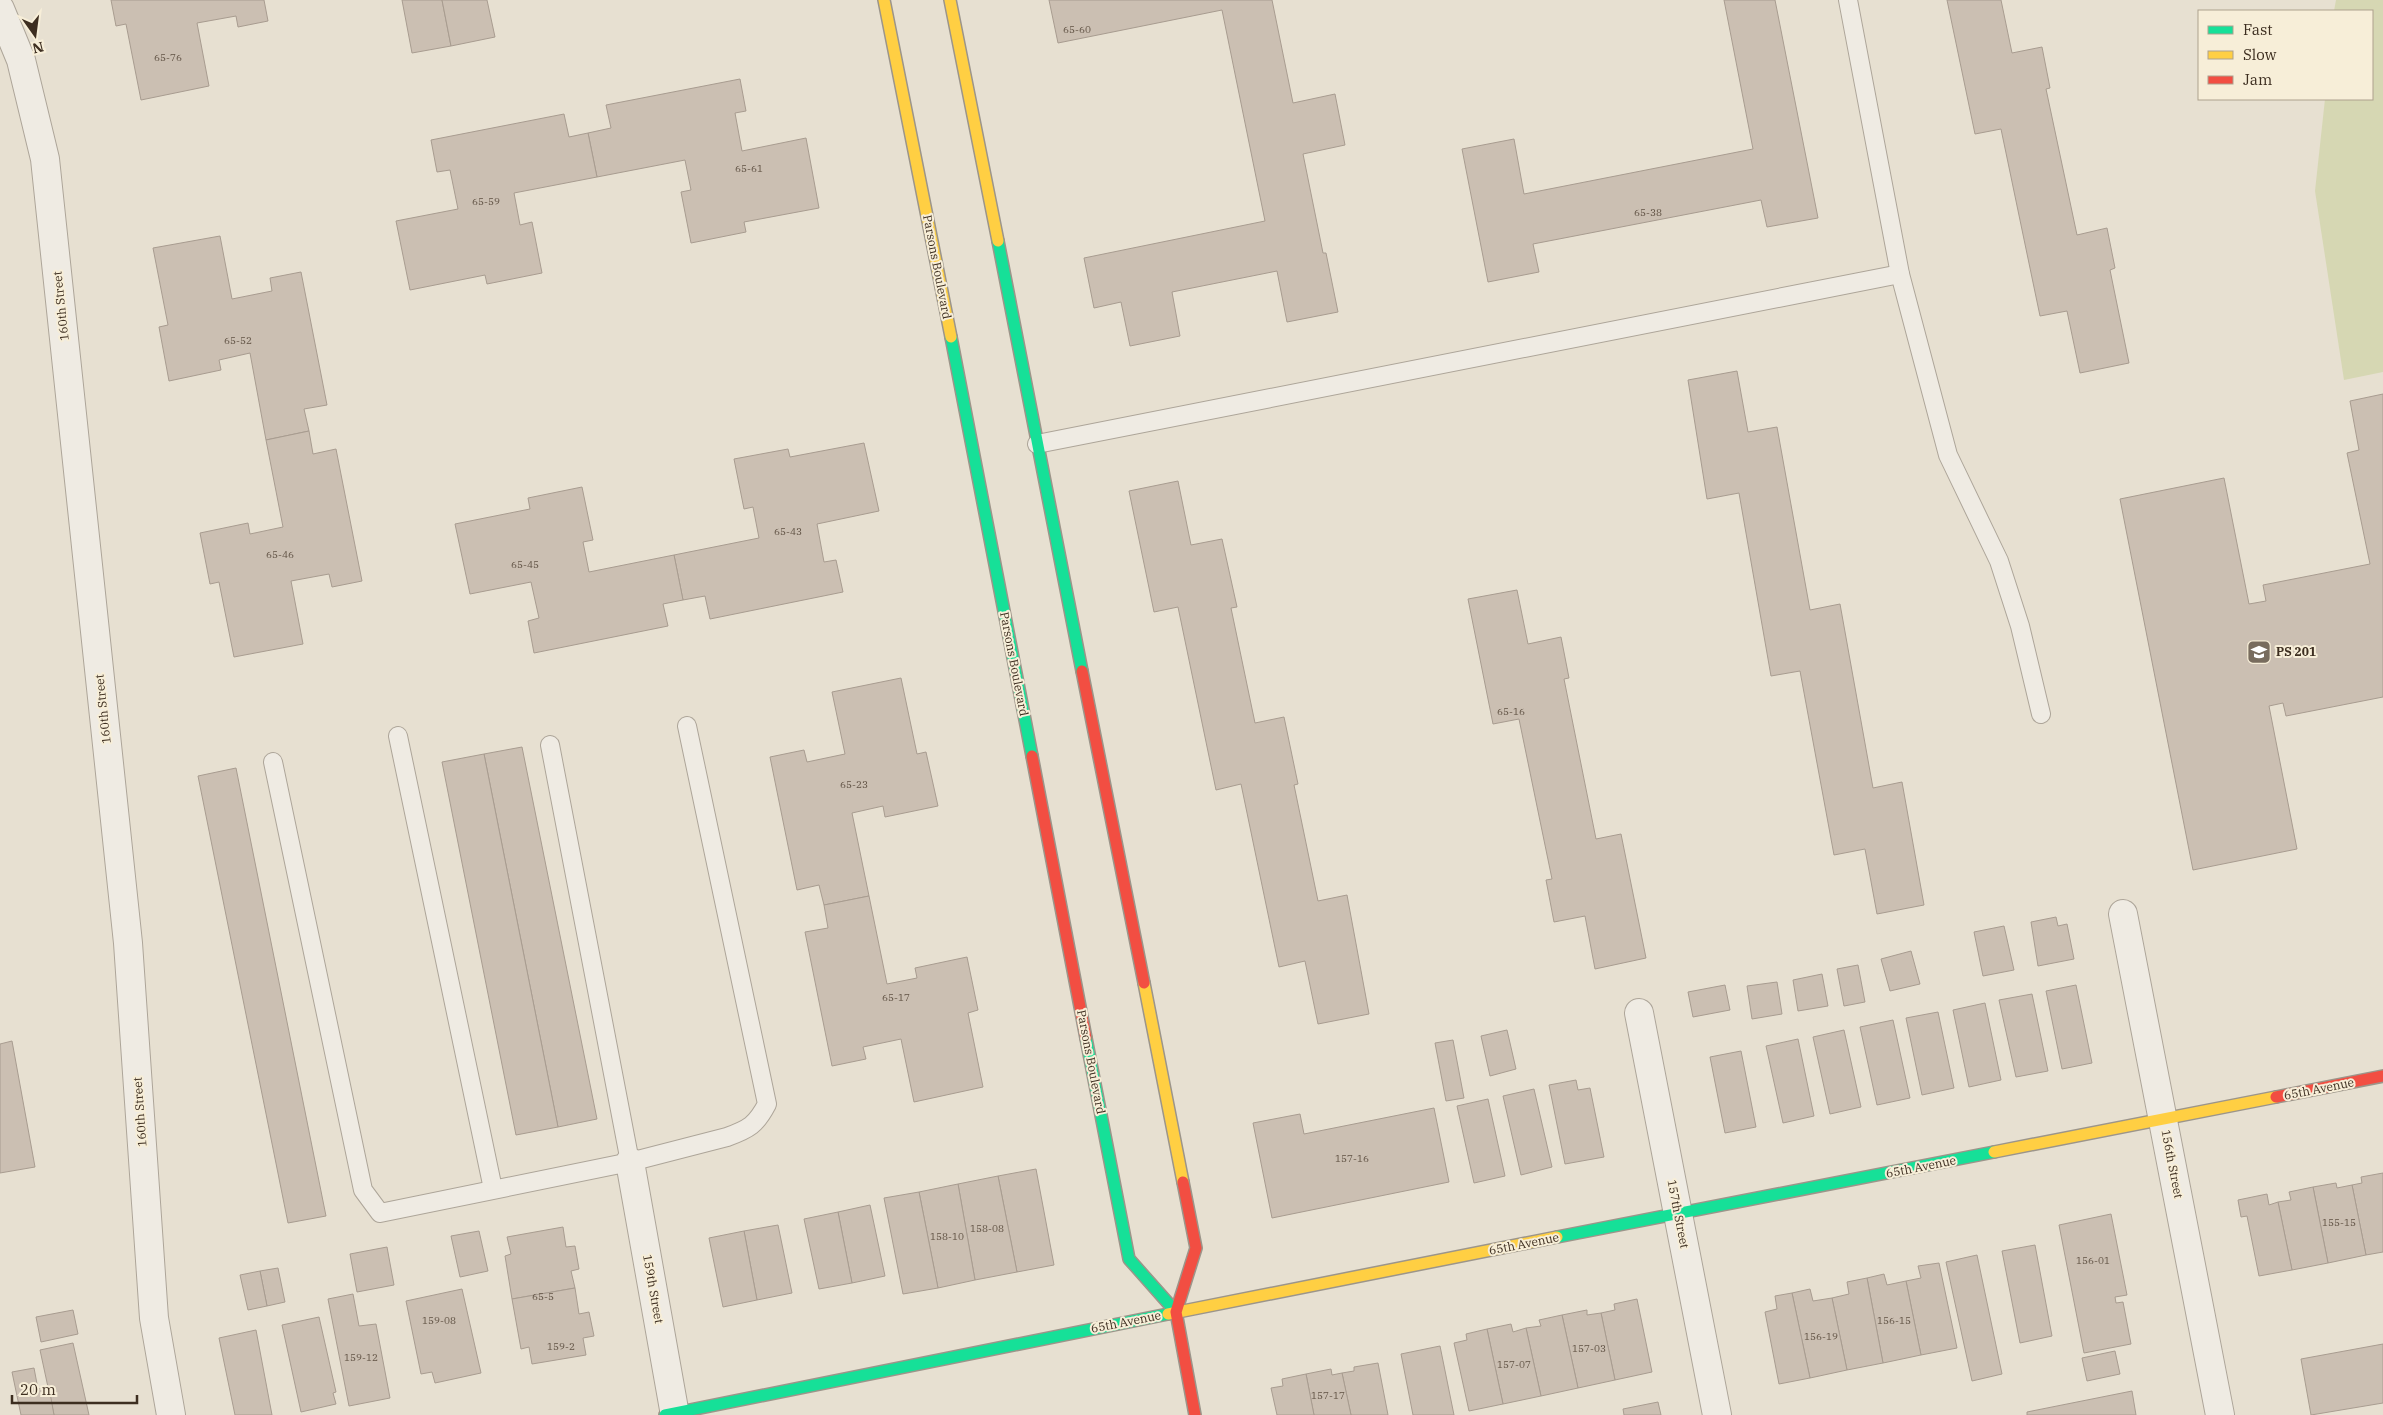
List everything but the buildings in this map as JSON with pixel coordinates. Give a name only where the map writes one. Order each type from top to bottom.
[{"type":"street","name":"Parsons Boulevard","points":[[884,0],[976,464],[1129,1259],[1176,1312]]},
{"type":"street","points":[[950,0],[1196,1248],[1176,1312],[1196,1415]]},
{"type":"street","name":"160th Street","points":[[0,9],[20,60],[45,159],[128,943],[154,1318],[171,1415]]},
{"type":"street","name":"156th Street","points":[[2123,914],[2220,1415]]},
{"type":"street","name":"157th Street","points":[[1639,1013],[1717,1415]]},
{"type":"street","name":"65th Avenue","points":[[671,1414],[1176,1312],[2383,1076]]},
{"type":"street","name":"159th Street","points":[[630,1162],[671,1414]]},
{"type":"lane","points":[[1848,0],[1900,274],[1948,455],[1999,561],[2020,626],[2041,714]]},
{"type":"lane","points":[[1037,444],[1900,274]]},
{"type":"lane","points":[[273,762],[363,1190],[380,1213],[630,1162],[743,1132],[758,1122],[767,1104],[687,726]]},
{"type":"lane","points":[[398,736],[493,1189]]},
{"type":"lane","points":[[550,745],[630,1162]]},
{"type":"green space","points":[[2336,0],[2383,0],[2383,372],[2344,380],[2315,191],[2325,100],[2373,100],[2373,10],[2334,10]]},
{"type":"traffic: fast","points":[[998,241],[1082,671]]},
{"type":"traffic: fast","points":[[951,337],[1032,756]]},
{"type":"traffic: fast","points":[[1086,1038],[1129,1259],[1176,1312]]},
{"type":"traffic: fast","points":[[1557,1237],[1994,1152]]},
{"type":"traffic: fast","points":[[665,1415],[1168,1314]]},
{"type":"traffic: slow","points":[[884,0],[951,337]]},
{"type":"traffic: slow","points":[[950,0],[998,241]]},
{"type":"traffic: slow","points":[[1144,983],[1183,1182]]},
{"type":"traffic: slow","points":[[1994,1152],[2276,1097]]},
{"type":"traffic: slow","points":[[1168,1314],[1557,1237]]},
{"type":"traffic: jam","points":[[1082,671],[1144,983]]},
{"type":"traffic: jam","points":[[1032,756],[1086,1038]]},
{"type":"traffic: jam","points":[[2276,1097],[2383,1076]]},
{"type":"traffic: jam","points":[[1183,1182],[1196,1248],[1176,1312],[1195,1415]]},
{"type":"place","name":"PS 201","points":[[2259,652]]}]
